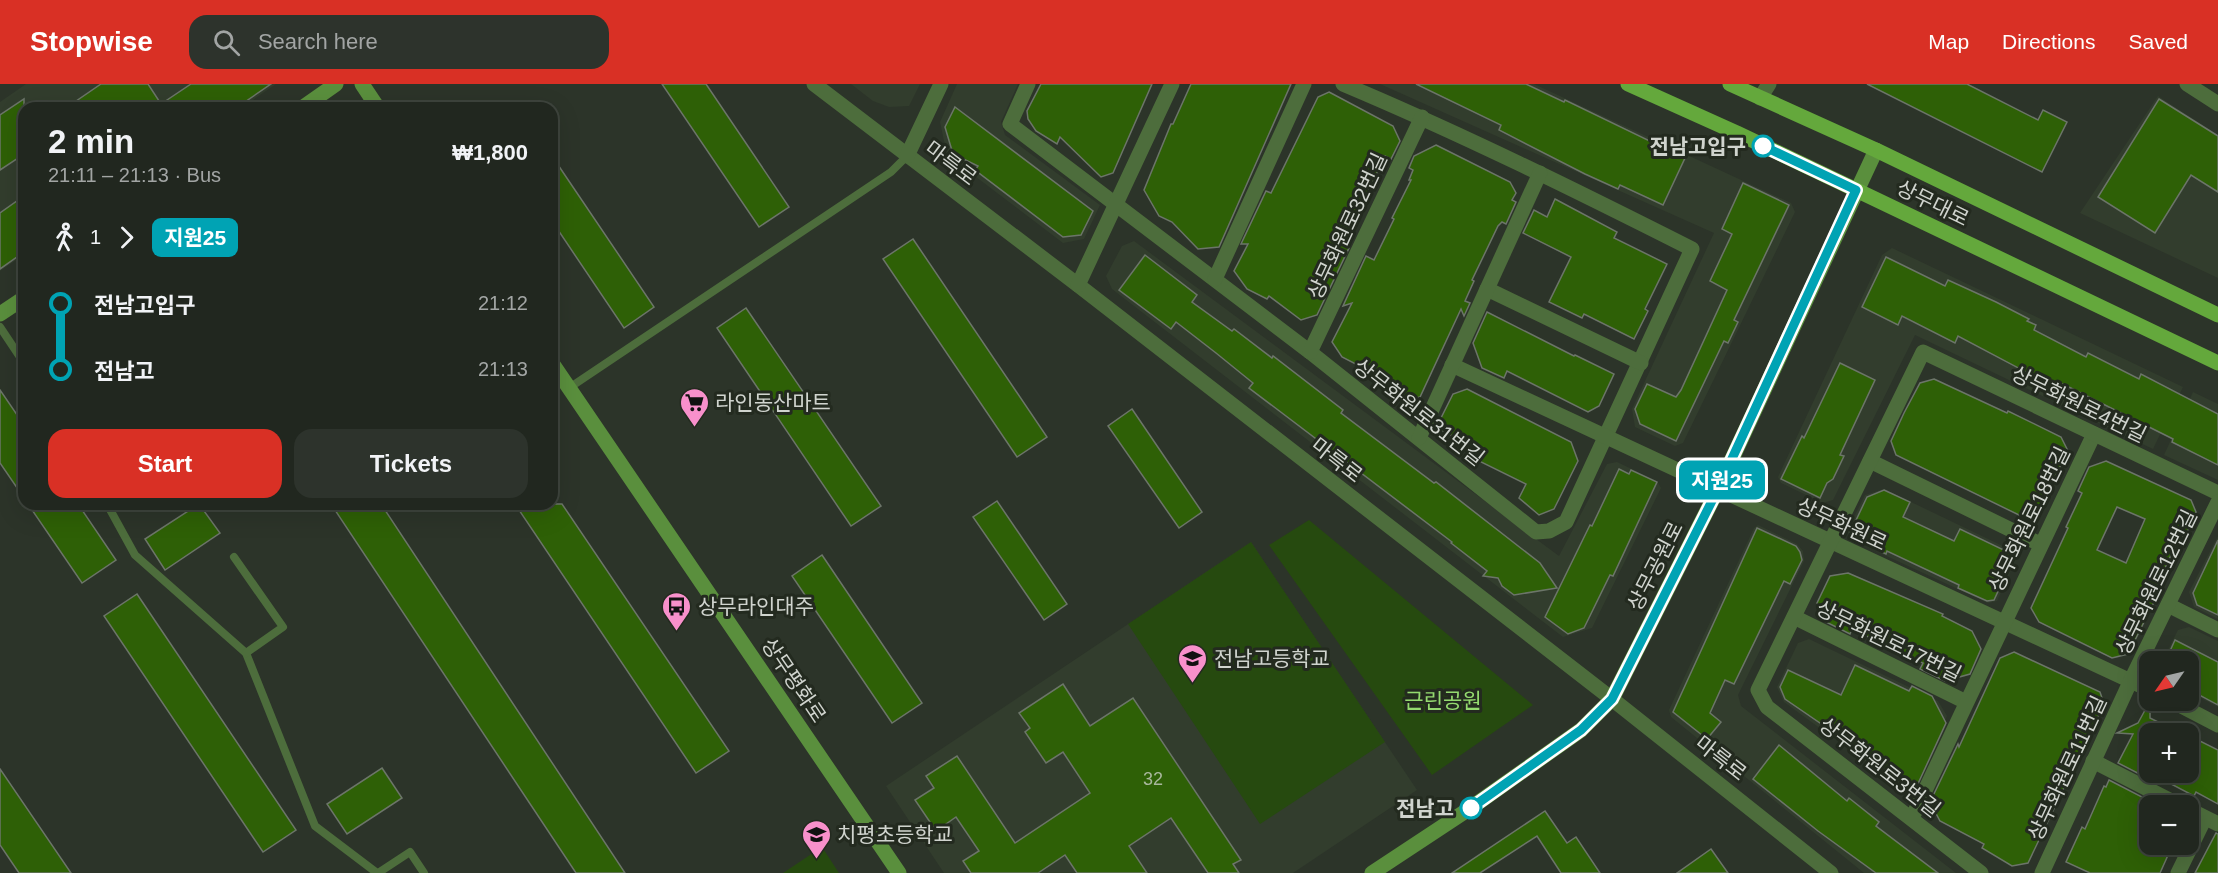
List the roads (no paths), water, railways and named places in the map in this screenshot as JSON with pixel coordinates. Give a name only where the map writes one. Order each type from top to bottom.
[{"type":"main road","name":"상무대로","points":[[1628,84],[2218,363]]},
{"type":"main road","name":"상무대로","points":[[1730,84],[1876,150],[2218,315]]},
{"type":"street","points":[[310,102],[336,84]]},
{"type":"street","points":[[362,84],[374,102]]},
{"type":"street","name":"마륵로","points":[[813,84],[1078,285],[1612,699],[1831,873]]},
{"type":"street","points":[[907,156],[940,84]]},
{"type":"street","name":"상무화원로31번길","points":[[1028,84],[1010,124],[1310,352],[1536,532],[1550,531],[1566,522],[1692,249],[1540,172]]},
{"type":"street","points":[[1078,285],[1118,204],[1172,84]]},
{"type":"street","points":[[1215,279],[1304,84]]},
{"type":"street","points":[[1343,84],[1422,117],[1540,172],[1419,438]]},
{"type":"street","points":[[1760,98],[1769,84]]},
{"type":"street","points":[[2187,84],[2218,104]]},
{"type":"street","name":"상무화원로32번길","points":[[1310,352],[1422,117]]},
{"type":"street","name":"상무공원로","points":[[1372,873],[1472,807],[1581,730],[1612,699],[1718,489],[1876,150]]},
{"type":"street","points":[[1487,289],[1641,363]]},
{"type":"street","points":[[0,314],[18,302]]},
{"type":"street","name":"상무화원로4번길","points":[[1870,461],[1923,352],[2218,493]]},
{"type":"street","name":"상무화원로","points":[[1452,365],[2139,684]]},
{"type":"street","name":"상무평화로","points":[[558,372],[899,873]]},
{"type":"street","name":"상무화원로18번길","points":[[2003,623],[2094,434]]},
{"type":"street","points":[[1794,617],[1829,541],[1870,461],[2040,544]]},
{"type":"street","name":"상무화원로12번길","points":[[2131,680],[2218,502]]},
{"type":"street","points":[[2168,605],[2218,630]]},
{"type":"street","name":"상무화원로3번길","points":[[1794,617],[1758,690],[1767,707],[1982,873]]},
{"type":"street","name":"상무화원로17번길","points":[[1794,617],[1966,702]]},
{"type":"street","name":"상무화원로17번길","points":[[1912,818],[2003,623]]},
{"type":"street","name":"상무화원로11번길","points":[[2042,873],[2131,680]]},
{"type":"street","points":[[2191,711],[2218,725]]},
{"type":"street","points":[[2093,761],[2159,795]]},
{"type":"street","points":[[2178,873],[2211,821]]},
{"type":"lane","points":[[569,388],[891,172],[907,156]]},
{"type":"lane","points":[[0,327],[18,354]]},
{"type":"lane","points":[[110,510],[135,555],[246,653],[315,826],[378,873],[410,852],[424,873]]},
{"type":"lane","points":[[234,556],[283,627],[246,653]]},
{"type":"place","name":"전남고입구","points":[[1763,146]]},
{"type":"place","name":"라인동산마트","points":[[694,428]]},
{"type":"place","name":"상무라인대주","points":[[677,632]]},
{"type":"place","name":"전남고등학교","points":[[1193,684]]},
{"type":"place","name":"전남고","points":[[1471,808]]},
{"type":"place","name":"치평초등학교","points":[[816,860]]},
{"type":"park label","name":"근린공원","points":[[1443,700]]}]
